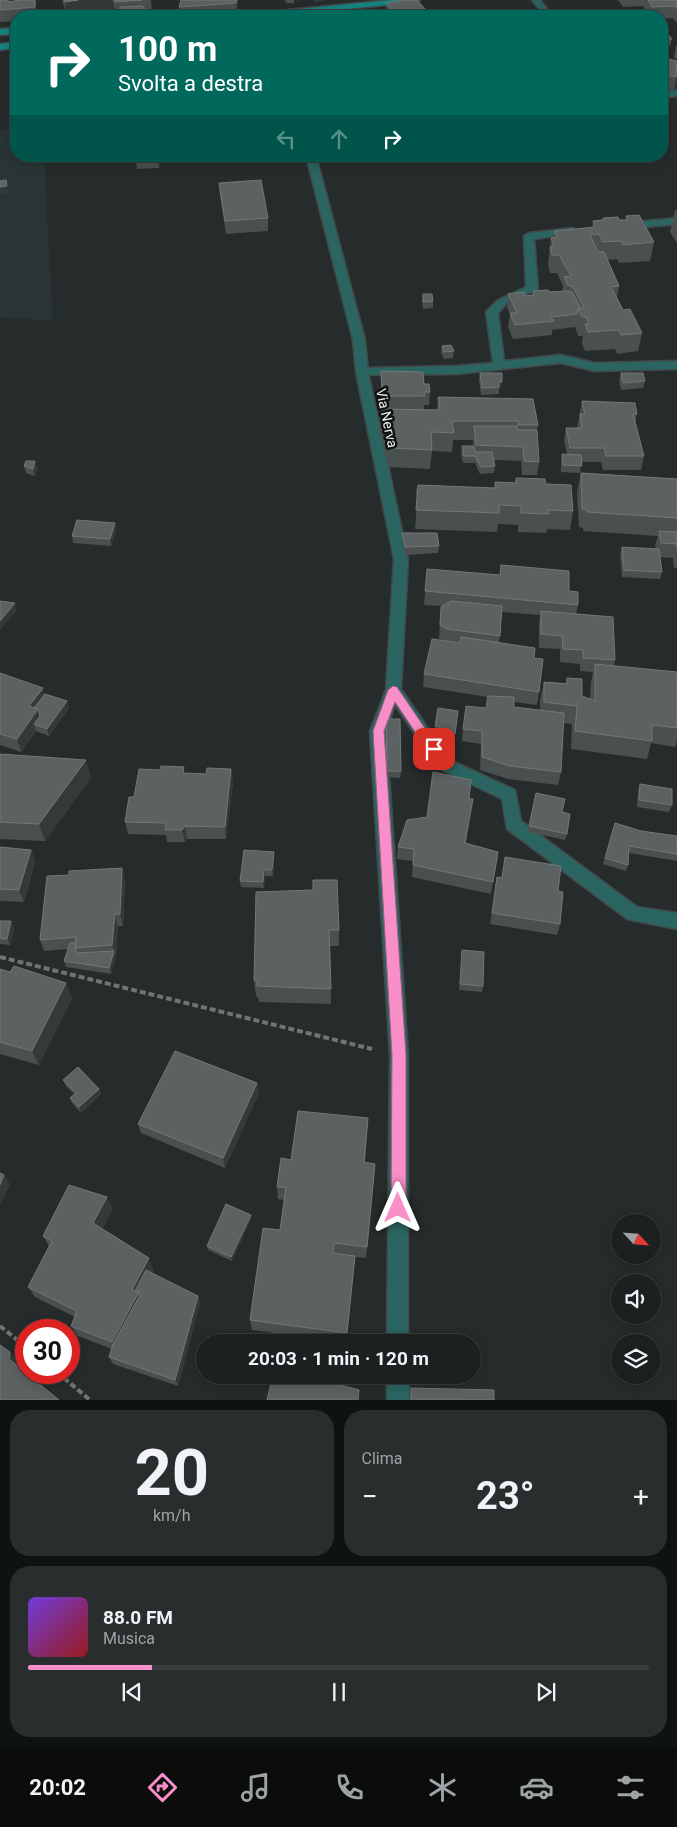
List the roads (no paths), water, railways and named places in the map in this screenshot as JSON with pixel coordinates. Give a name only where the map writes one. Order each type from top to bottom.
[{"type":"street","points":[[321,10],[416,0]]},
{"type":"street","points":[[536,0],[544,10]]},
{"type":"street","name":"Via Nerva","points":[[313,162],[359,340],[362,372],[401,560],[393,690],[378,731],[399,1055],[398,1334]]},
{"type":"street","points":[[616,226],[677,221]]},
{"type":"street","points":[[499,365],[492,312],[502,302],[532,289],[529,236],[588,230]]},
{"type":"street","points":[[362,372],[456,370],[561,359],[595,367],[677,365]]},
{"type":"street","points":[[393,690],[444,764],[509,795],[513,824],[633,914],[677,921]]},
{"type":"street","points":[[398,1384],[398,1400]]}]
